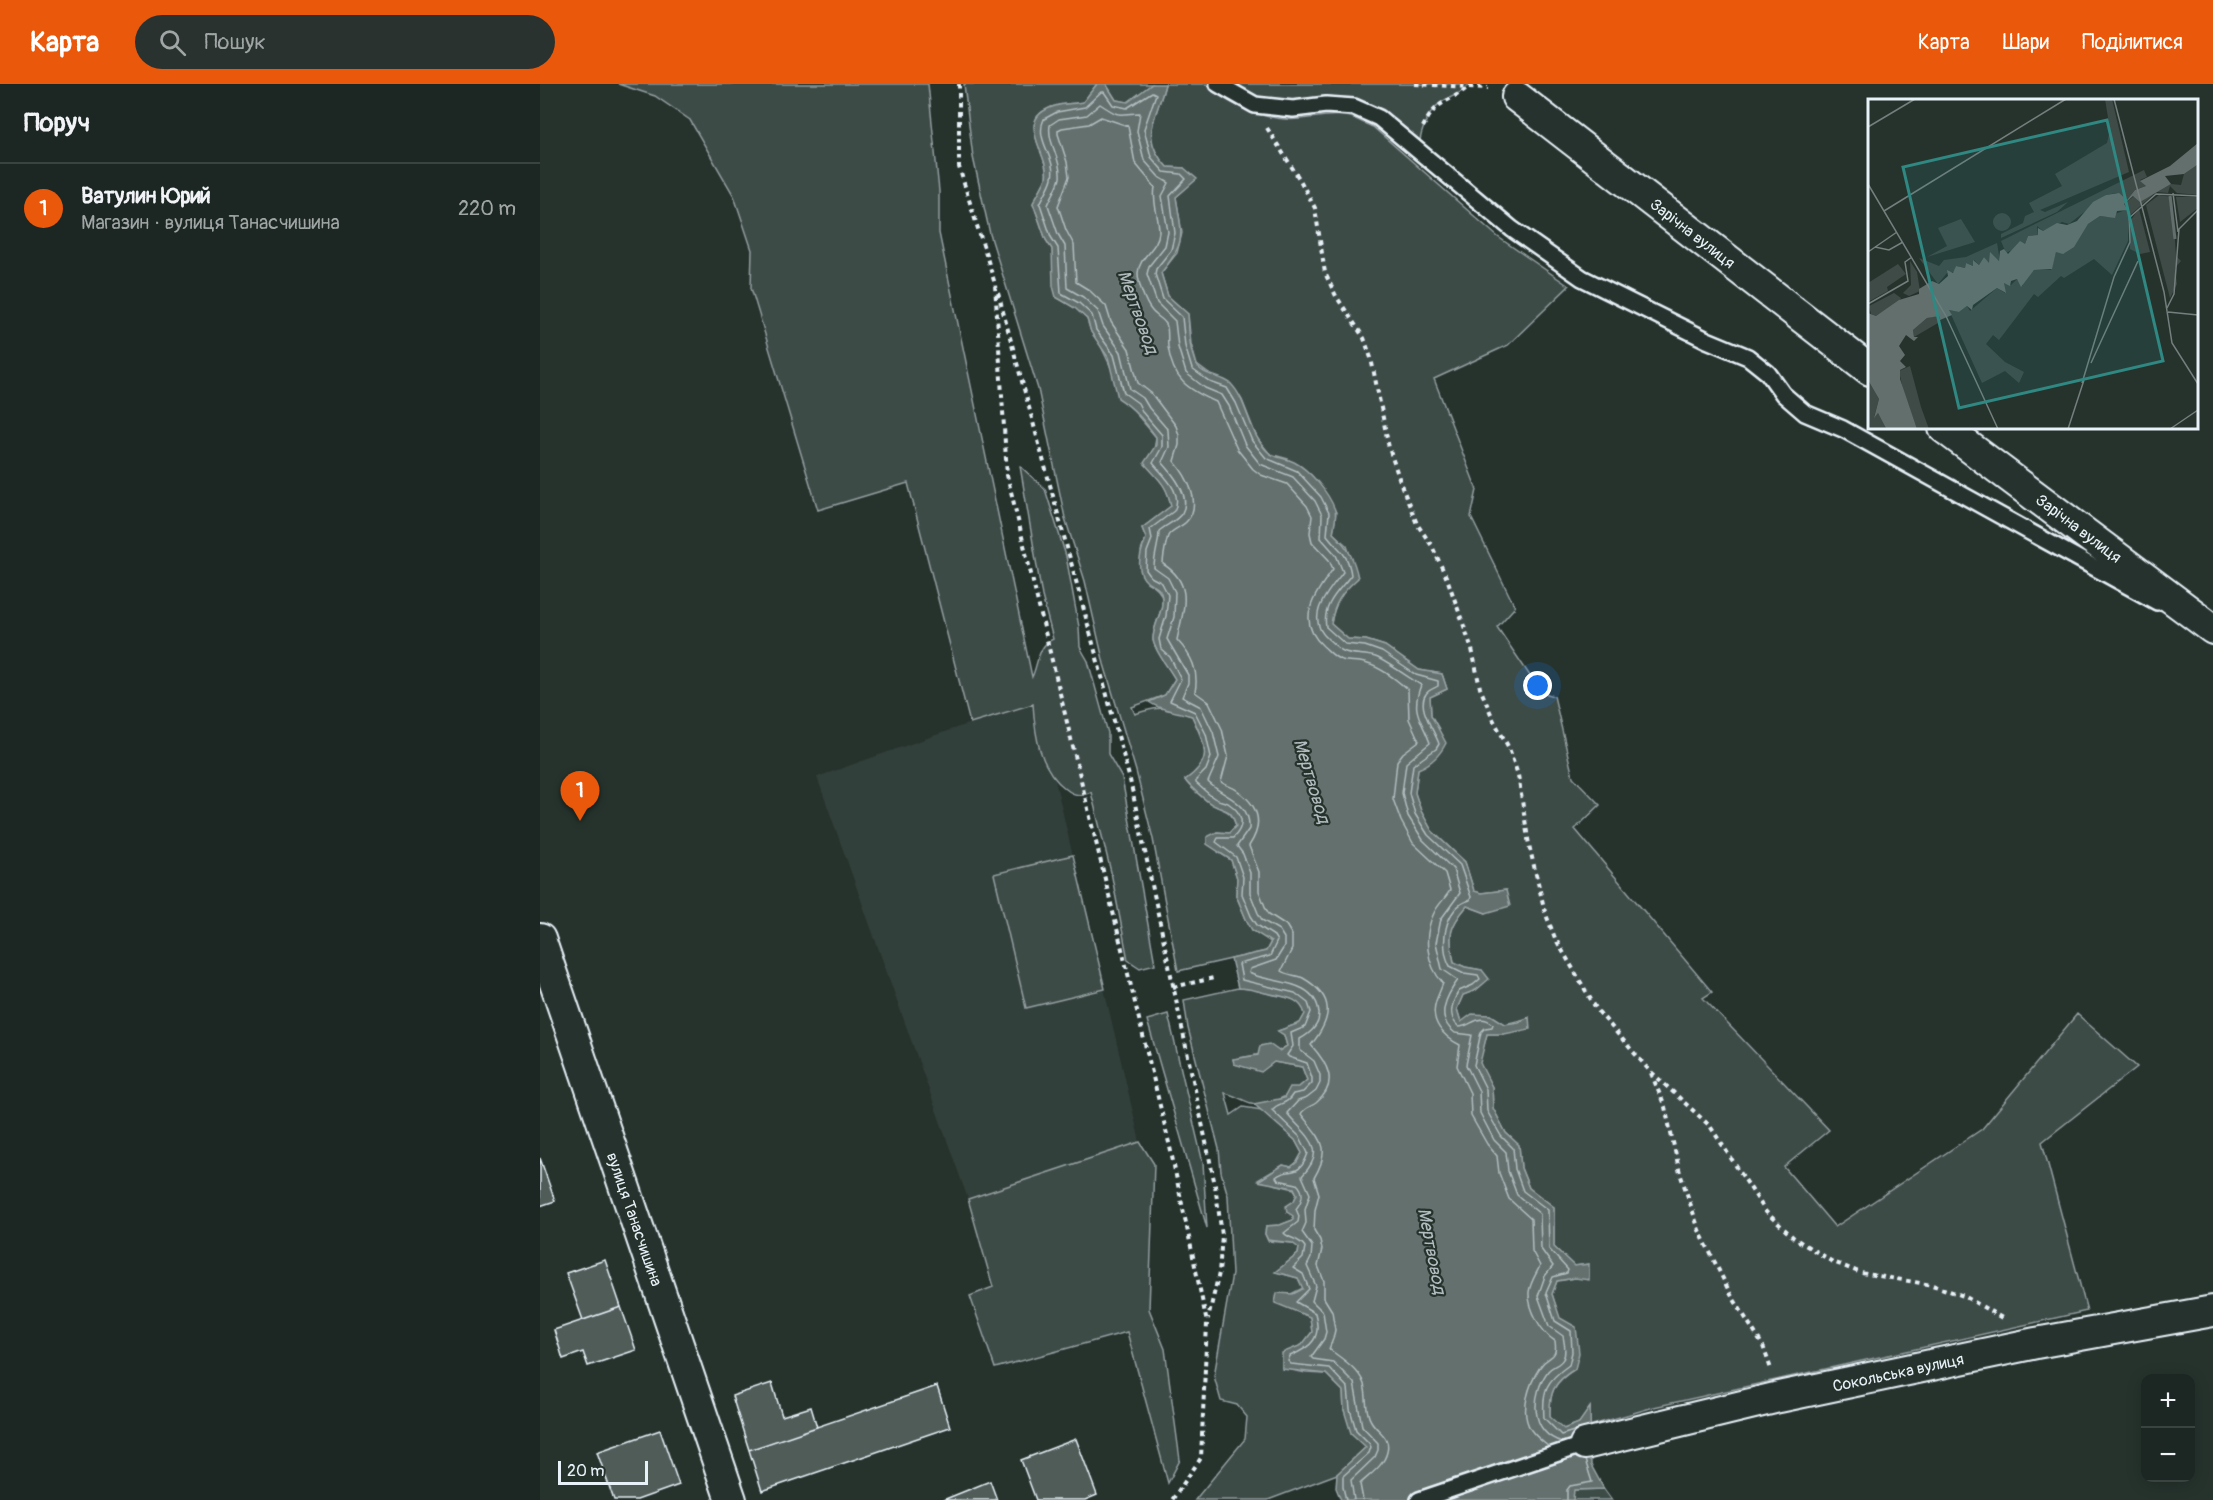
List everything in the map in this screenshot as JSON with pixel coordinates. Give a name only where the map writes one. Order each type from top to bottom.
[{"type":"street","name":"Зарічна вулиця","points":[[1517,97],[1868,369]]},
{"type":"street","name":"Зарічна вулиця","points":[[1945,429],[2213,629]]},
{"type":"street","name":"вулиця Танасчишина","points":[[540,939],[731,1500]]},
{"type":"street","name":"Сокольська вулиця","points":[[1585,1444],[1779,1397],[2036,1343],[2213,1311]]},
{"type":"lane","points":[[1218,84],[1255,105],[1293,109],[1326,105],[1354,107],[1379,118],[1512,229],[1582,278],[1707,340],[1748,357],[1768,373],[1783,394],[1804,413],[1843,429],[2213,633]]},
{"type":"lane","points":[[1419,1500],[1585,1444]]},
{"type":"path","points":[[959,84],[959,167],[995,284],[1130,780],[1215,1185],[1222,1235],[1219,1273],[1207,1323],[1201,1458],[1172,1500]]},
{"type":"path","points":[[1415,84],[1496,88],[1517,97]]},
{"type":"path","points":[[1418,151],[1422,129],[1431,112],[1443,100],[1457,95],[1469,85]]},
{"type":"path","points":[[1255,105],[1314,208],[1325,273],[1335,296],[1364,338],[1371,358],[1389,448],[1402,488],[1417,524],[1432,546],[1448,581],[1472,649],[1480,688],[1509,748],[1518,775],[1529,845],[1545,912],[1555,938],[1597,1010],[1650,1070],[1710,1126],[1766,1212],[1794,1238],[1831,1261],[1861,1273],[1932,1285],[1964,1296],[1996,1313],[2036,1343]]},
{"type":"path","points":[[995,284],[1007,475],[1170,1147],[1207,1323]]},
{"type":"path","points":[[1173,987],[1214,978]]},
{"type":"path","points":[[1650,1070],[1665,1107],[1680,1173],[1699,1230],[1731,1293],[1763,1346],[1779,1397]]},
{"type":"shaded area","points":[[618,84],[928,84],[939,191],[939,233],[1032,677],[1041,651],[1053,639],[1042,596],[1020,466],[1045,489],[1066,556],[1079,627],[1080,647],[1088,661],[1108,733],[1108,754],[1122,778],[1155,964],[1140,968],[1128,960],[1111,872],[1091,792],[1082,795],[1072,793],[1050,772],[1037,739],[1033,704],[970,723],[908,483],[818,510],[751,288],[752,250],[734,196],[690,120],[655,96]]},
{"type":"shaded area","points":[[964,84],[1097,84],[1083,102],[1055,106],[1042,112],[1036,120],[1034,128],[1046,169],[1046,178],[1033,203],[1046,240],[1052,249],[1056,297],[1075,308],[1087,319],[1091,332],[1100,344],[1138,416],[1156,437],[1151,470],[1164,486],[1171,506],[1142,528],[1146,538],[1141,551],[1147,582],[1161,594],[1162,600],[1162,607],[1154,630],[1154,643],[1175,679],[1165,695],[1132,707],[1135,714],[1164,708],[1192,716],[1205,756],[1201,768],[1185,780],[1205,799],[1227,811],[1234,820],[1236,826],[1229,833],[1217,832],[1218,852],[1231,860],[1237,878],[1236,895],[1252,930],[1271,941],[1266,951],[1178,971],[1153,839],[1136,771],[1104,664],[1085,581],[1065,518],[1038,389],[990,234],[973,157]]},
{"type":"shaded area","points":[[1106,84],[1152,84],[1128,102],[1116,100]]},
{"type":"shaded area","points":[[1165,84],[1208,84],[1226,100],[1238,106],[1276,118],[1345,116],[1373,127],[1498,237],[1569,286],[1508,345],[1434,379],[1477,490],[1471,517],[1515,607],[1497,627],[1541,692],[1554,696],[1573,777],[1600,805],[1575,829],[1712,992],[1703,998],[1829,1130],[1784,1167],[1835,1227],[1982,1129],[2077,1014],[2137,1067],[2042,1142],[2087,1311],[1654,1407],[1589,1426],[1590,1408],[1579,1423],[1563,1429],[1550,1418],[1550,1402],[1554,1389],[1575,1369],[1552,1294],[1557,1281],[1575,1278],[1588,1264],[1574,1266],[1554,1247],[1554,1207],[1529,1188],[1521,1168],[1519,1145],[1506,1133],[1493,1108],[1492,1087],[1479,1063],[1487,1034],[1504,1034],[1529,1018],[1505,1024],[1491,1015],[1461,1022],[1457,1009],[1463,995],[1476,990],[1482,970],[1454,962],[1451,945],[1453,926],[1467,906],[1486,913],[1506,890],[1481,893],[1474,891],[1465,862],[1432,831],[1421,811],[1415,793],[1418,768],[1439,729],[1431,715],[1430,697],[1447,689],[1442,674],[1419,670],[1385,646],[1366,640],[1348,639],[1331,624],[1340,598],[1358,578],[1347,546],[1333,533],[1336,512],[1288,459],[1270,454],[1257,438],[1242,400],[1230,383],[1213,377],[1197,365],[1191,344],[1188,314],[1168,296],[1161,273],[1177,253],[1182,233],[1176,197],[1185,189],[1184,168],[1167,167],[1153,146],[1152,127]]},
{"type":"shaded area","points":[[1235,84],[1470,84],[1436,107],[1423,128],[1420,140],[1394,120],[1373,108],[1256,97]]},
{"type":"shaded area","points":[[1037,703],[1140,1142],[968,1199],[817,777],[970,723]]},
{"type":"shaded area","points":[[1073,855],[1105,989],[1026,1008],[994,874]]},
{"type":"shaded area","points":[[1238,988],[1290,998],[1299,1003],[1305,1014],[1300,1023],[1278,1031],[1284,1035],[1287,1046],[1279,1051],[1233,1059],[1235,1064],[1246,1067],[1274,1062],[1302,1067],[1307,1080],[1289,1094],[1266,1104],[1251,1103],[1225,1093],[1231,1115],[1243,1107],[1262,1110],[1295,1140],[1302,1153],[1291,1167],[1283,1165],[1258,1180],[1294,1189],[1297,1194],[1294,1201],[1293,1220],[1280,1225],[1266,1226],[1265,1234],[1268,1241],[1293,1243],[1299,1248],[1298,1254],[1276,1272],[1298,1278],[1303,1288],[1275,1302],[1310,1317],[1312,1332],[1302,1345],[1283,1353],[1282,1368],[1326,1374],[1343,1391],[1344,1410],[1366,1447],[1337,1474],[1268,1500],[1195,1500],[1245,1439],[1247,1417],[1237,1405],[1221,1401],[1214,1376],[1232,1274],[1228,1196],[1221,1172],[1219,1149],[1188,1028],[1184,1000]]},
{"type":"shaded area","points":[[1168,1014],[1203,1163],[1207,1228],[1147,1020]]},
{"type":"shaded area","points":[[1140,1142],[1154,1164],[1149,1309],[1165,1349],[1180,1460],[1168,1483],[1127,1332],[995,1368],[970,1296],[993,1287],[968,1199]]},
{"type":"shaded area","points":[[1604,1489],[1612,1500],[1573,1500],[1573,1490]]},
{"type":"water","name":"Мертвовод","points":[[1097,84],[1106,84],[1116,100],[1128,102],[1152,84],[1165,84],[1152,127],[1153,146],[1167,167],[1184,168],[1197,179],[1176,197],[1181,230],[1179,245],[1161,273],[1168,296],[1188,314],[1192,352],[1199,368],[1231,384],[1241,399],[1261,444],[1271,454],[1294,462],[1306,470],[1332,503],[1336,516],[1333,533],[1350,553],[1358,578],[1340,598],[1331,624],[1348,639],[1366,640],[1385,646],[1419,670],[1442,674],[1447,689],[1430,697],[1431,715],[1446,743],[1435,759],[1418,769],[1415,793],[1421,811],[1432,831],[1465,862],[1474,891],[1481,893],[1506,890],[1510,906],[1486,913],[1467,906],[1453,926],[1451,945],[1454,962],[1482,970],[1489,979],[1476,990],[1463,995],[1457,1009],[1461,1022],[1472,1014],[1491,1015],[1505,1024],[1519,1022],[1529,1017],[1530,1029],[1504,1034],[1487,1034],[1480,1063],[1492,1087],[1493,1108],[1506,1133],[1519,1145],[1521,1168],[1529,1188],[1554,1207],[1554,1247],[1574,1266],[1589,1264],[1589,1280],[1575,1278],[1557,1281],[1552,1294],[1560,1318],[1576,1327],[1579,1353],[1575,1369],[1554,1389],[1550,1401],[1550,1417],[1564,1429],[1579,1423],[1590,1407],[1591,1465],[1604,1489],[1574,1490],[1573,1500],[1341,1500],[1336,1488],[1337,1474],[1366,1447],[1351,1433],[1344,1410],[1343,1391],[1326,1374],[1282,1369],[1282,1353],[1302,1345],[1312,1332],[1310,1317],[1275,1303],[1277,1293],[1293,1294],[1303,1289],[1298,1278],[1275,1272],[1298,1254],[1299,1248],[1292,1243],[1268,1240],[1265,1234],[1266,1226],[1280,1225],[1293,1220],[1286,1206],[1294,1201],[1297,1194],[1294,1188],[1258,1181],[1283,1165],[1291,1167],[1302,1153],[1295,1140],[1254,1104],[1284,1098],[1290,1087],[1299,1087],[1307,1080],[1302,1067],[1274,1062],[1261,1072],[1234,1064],[1233,1059],[1258,1055],[1260,1046],[1269,1044],[1279,1051],[1287,1046],[1284,1035],[1278,1031],[1300,1023],[1305,1014],[1300,1005],[1292,999],[1238,988],[1231,959],[1266,951],[1271,942],[1252,930],[1246,919],[1236,895],[1237,878],[1231,860],[1207,844],[1207,837],[1217,832],[1229,833],[1236,826],[1230,813],[1210,803],[1185,780],[1201,765],[1205,751],[1201,735],[1192,716],[1164,709],[1149,702],[1165,695],[1175,679],[1158,653],[1153,639],[1161,611],[1161,593],[1159,589],[1147,582],[1140,567],[1146,538],[1142,528],[1171,506],[1164,487],[1144,463],[1156,445],[1156,437],[1134,411],[1118,398],[1108,357],[1091,332],[1087,319],[1075,308],[1056,297],[1053,286],[1052,249],[1046,240],[1033,203],[1046,178],[1046,169],[1034,128],[1036,120],[1042,112],[1055,106],[1083,102]]},
{"type":"building","points":[[540,1158],[555,1201],[540,1206]]},
{"type":"building","points":[[605,1260],[621,1307],[583,1320],[566,1273]]},
{"type":"building","points":[[621,1307],[636,1350],[588,1366],[583,1352],[563,1359],[554,1330]]},
{"type":"building","points":[[772,1383],[782,1416],[811,1407],[817,1427],[749,1450],[732,1396]]},
{"type":"building","points":[[937,1386],[950,1427],[762,1491],[749,1450]]},
{"type":"building","points":[[660,1430],[679,1485],[637,1500],[614,1500],[597,1452]]},
{"type":"building","points":[[1076,1439],[1097,1495],[1085,1500],[1036,1500],[1021,1460]]},
{"type":"building","points":[[990,1481],[997,1500],[943,1500]]},
{"type":"place","name":"Ватулин Юрий","points":[[580,821]]}]
